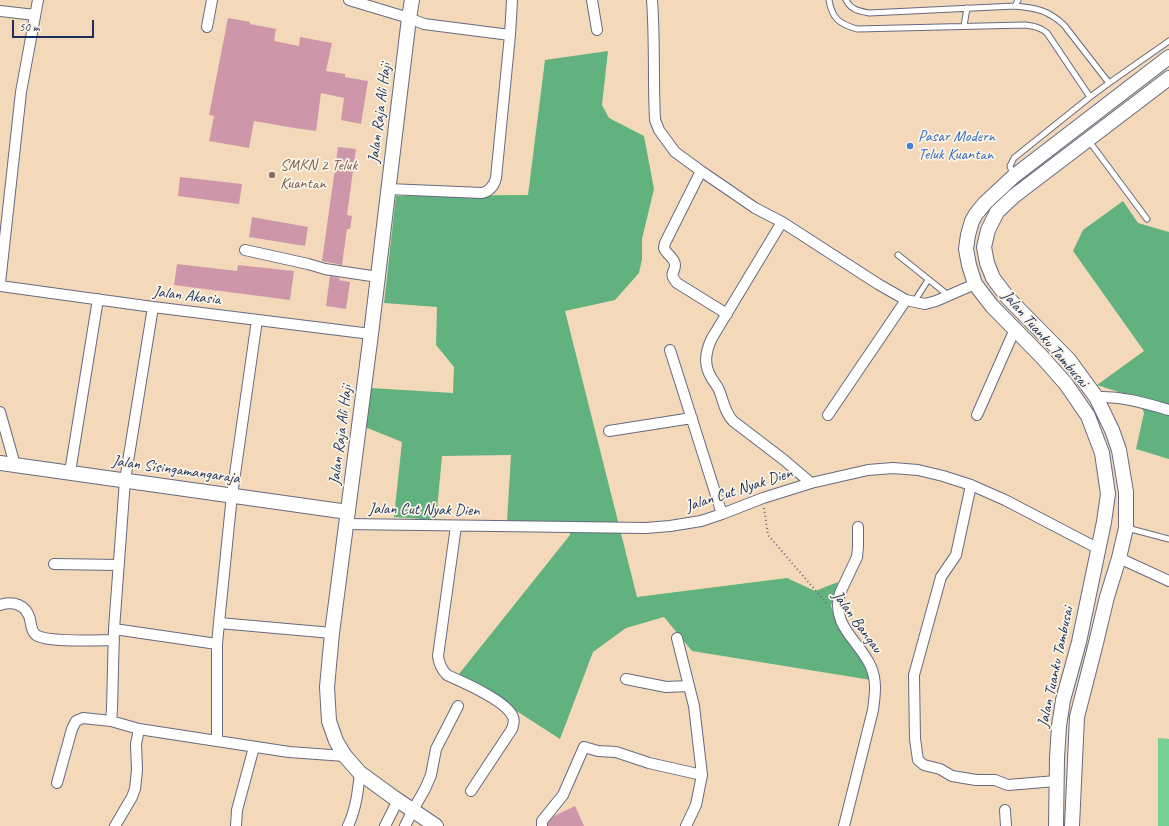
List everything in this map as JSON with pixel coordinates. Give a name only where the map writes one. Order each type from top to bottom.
[{"type":"main road","name":"Jalan Raja Ali Haji","points":[[412,0],[326,687],[329,721],[336,741],[345,756],[360,773],[436,826]]},
{"type":"main road","name":"Jalan Tuanku Tambusai","points":[[1056,826],[1056,782],[1059,726],[1063,700],[1079,642],[1099,549],[1108,494],[1102,453],[1088,416],[1066,384],[1043,358],[992,306],[975,284],[968,265],[966,249],[972,221],[985,203],[1014,176],[1102,110],[1169,57]]},
{"type":"main road","name":"Jalan Tuanku Tambusai","points":[[1072,826],[1077,717],[1106,597],[1119,558],[1126,528],[1126,492],[1119,450],[1112,430],[1096,397],[1069,360],[1008,298],[993,278],[987,263],[984,247],[988,230],[997,212],[1014,196],[1169,78]]},
{"type":"main road","points":[[1102,110],[1110,122]]},
{"type":"main road","points":[[1102,453],[1119,450]]},
{"type":"main road","name":"Jalan Sisingamangaraja","points":[[0,463],[232,495],[347,518]]},
{"type":"main road","points":[[1079,642],[1095,647]]},
{"type":"street","name":"Jalan Akasia","points":[[38,0],[21,92],[0,284],[153,307],[371,334]]},
{"type":"street","points":[[207,27],[212,0]]},
{"type":"street","points":[[349,0],[424,24],[510,35]]},
{"type":"street","points":[[388,189],[482,193],[490,190],[493,186],[497,170],[512,0]]},
{"type":"street","points":[[592,0],[597,30]]},
{"type":"street","points":[[652,0],[654,27],[655,120],[659,130],[675,152],[755,208],[782,222],[878,284],[910,301],[925,304],[936,301],[975,284]]},
{"type":"street","points":[[0,11],[35,15]]},
{"type":"street","points":[[701,171],[665,243],[664,248],[674,262],[675,265],[672,278],[676,283],[726,314]]},
{"type":"street","points":[[782,222],[707,347],[706,367],[709,375],[719,389],[726,413],[733,421],[784,460],[811,483]]},
{"type":"street","points":[[245,250],[325,269],[378,277]]},
{"type":"street","points":[[70,472],[98,299]]},
{"type":"street","points":[[828,415],[910,301]]},
{"type":"street","points":[[111,721],[114,629],[125,480],[153,307]]},
{"type":"street","points":[[217,741],[217,644],[232,495],[257,320]]},
{"type":"street","points":[[977,415],[1015,329]]},
{"type":"street","points":[[670,350],[722,514]]},
{"type":"street","points":[[1096,397],[1109,396],[1136,400],[1169,410]]},
{"type":"street","points":[[0,412],[15,465]]},
{"type":"street","points":[[609,430],[692,418]]},
{"type":"street","name":"Jalan Cut Nyak Dien","points":[[347,518],[456,526],[646,528],[670,526],[701,521],[763,498],[811,483],[868,470],[893,468],[918,470],[943,476],[971,486],[1005,500],[1099,549]]},
{"type":"street","points":[[971,486],[956,555],[942,577],[914,675],[915,739],[918,760],[924,765],[940,769],[952,776],[976,780],[995,780],[1008,785],[1056,782]]},
{"type":"street","points":[[456,526],[438,664],[447,675],[480,690],[503,705],[512,715],[514,723],[512,729],[471,791]]},
{"type":"street","points":[[839,619],[838,599],[857,557],[858,527]]},
{"type":"street","points":[[1119,558],[1169,581]]},
{"type":"street","points":[[54,564],[119,565]]},
{"type":"street","points":[[0,605],[7,603],[21,605],[28,613],[33,631],[38,636],[65,641],[114,640]]},
{"type":"street","name":"Jalan Bangau","points":[[839,619],[867,659],[874,676],[876,692],[873,710],[844,826]]},
{"type":"street","points":[[219,624],[332,633]]},
{"type":"street","points":[[114,629],[217,644]]},
{"type":"street","points":[[677,638],[694,706],[702,776],[696,805],[686,826]]},
{"type":"street","points":[[626,679],[666,687],[689,686]]},
{"type":"street","points":[[405,826],[425,789],[431,774],[436,748],[458,706]]},
{"type":"street","points":[[57,783],[72,729],[76,721],[83,718],[111,721],[139,729],[254,747],[289,752],[345,756]]},
{"type":"street","points":[[116,826],[132,797],[134,789],[137,770],[136,744],[139,729]]},
{"type":"street","points":[[236,826],[238,810],[254,747]]},
{"type":"street","points":[[542,826],[542,821],[563,795],[584,747],[598,751],[616,752],[649,764],[702,776]]},
{"type":"street","points":[[348,826],[356,804],[360,773]]},
{"type":"street","points":[[385,826],[398,800]]},
{"type":"street","points":[[1005,810],[1006,826]]},
{"type":"lane","points":[[829,0],[831,11],[834,16],[842,24],[857,29],[1024,25],[1038,27],[1047,33],[1090,97]]},
{"type":"lane","points":[[846,0],[852,8],[869,13],[1015,6],[1031,7],[1044,11],[1055,17],[1064,25],[1109,83]]},
{"type":"lane","points":[[1015,6],[1018,0]]},
{"type":"lane","points":[[964,26],[967,8]]},
{"type":"lane","points":[[1014,176],[1010,166],[1014,158],[1090,97],[1169,41]]},
{"type":"lane","points":[[1088,140],[1147,219]]},
{"type":"lane","points":[[898,255],[948,295]]},
{"type":"lane","points":[[910,301],[928,280]]},
{"type":"lane","points":[[1126,528],[1169,538]]},
{"type":"path","name":"Jalan Bangau","points":[[763,498],[768,535],[839,619]]},
{"type":"green space","points":[[608,51],[602,105],[609,118],[644,136],[654,189],[642,239],[642,259],[639,273],[615,300],[565,311],[637,597],[787,578],[815,591],[838,582],[831,606],[836,621],[867,664],[871,680],[692,651],[664,617],[626,628],[593,652],[560,739],[459,674],[570,535],[570,524],[507,522],[511,455],[442,456],[436,520],[394,517],[402,442],[365,427],[370,388],[453,393],[454,367],[436,345],[437,307],[384,303],[396,196],[528,195],[545,60]]},
{"type":"green space","points":[[1123,201],[1138,223],[1169,232],[1169,459],[1136,449],[1144,413],[1138,398],[1097,385],[1144,351],[1073,251],[1083,230]]},
{"type":"green space","points":[[1158,738],[1169,739],[1169,826],[1158,826]]},
{"type":"building","points":[[228,18],[276,29],[274,41],[299,46],[300,37],[332,43],[326,71],[345,74],[345,77],[368,81],[361,124],[341,120],[344,98],[321,93],[316,131],[254,121],[249,148],[209,141],[214,116],[209,115]]},
{"type":"building","points":[[338,147],[356,149],[347,215],[352,216],[350,229],[347,229],[342,265],[322,261]]},
{"type":"building","points":[[180,177],[242,184],[239,204],[178,196]]},
{"type":"building","points":[[252,217],[308,227],[305,246],[249,237]]},
{"type":"building","points":[[177,264],[237,271],[238,265],[294,271],[290,300],[174,285]]},
{"type":"building","points":[[330,276],[340,278],[339,280],[350,282],[346,309],[326,306]]},
{"type":"building","points":[[575,806],[584,826],[548,826],[548,823],[554,816]]},
{"type":"place","name":"Pasar Modern Teluk Kuantan","points":[[910,146]]},
{"type":"place","name":"SMKN 2 Teluk Kuantan","points":[[272,175]]}]
